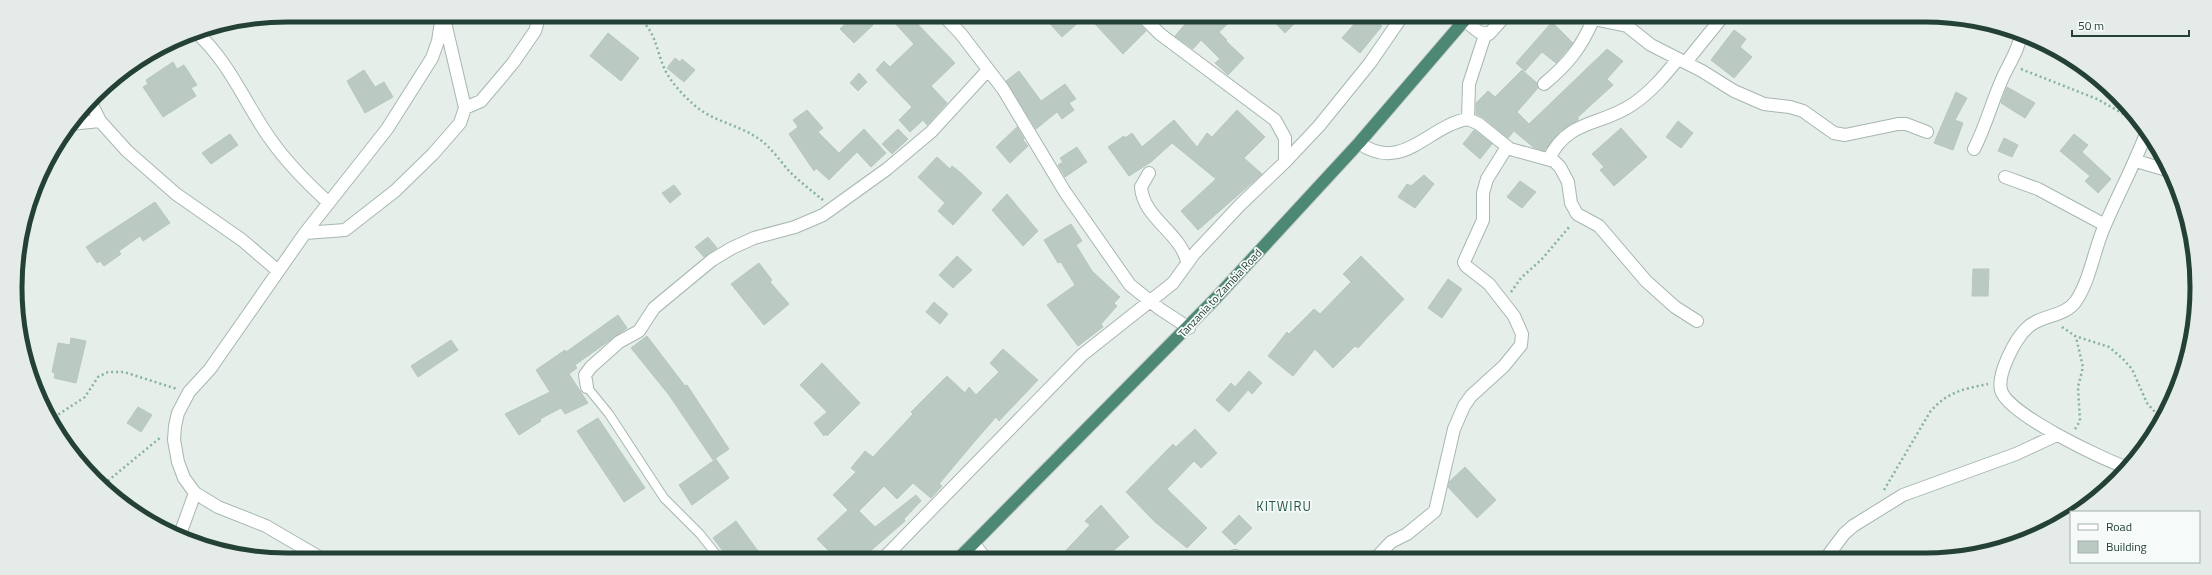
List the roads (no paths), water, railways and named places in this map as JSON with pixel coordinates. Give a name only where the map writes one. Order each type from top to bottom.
[{"type":"highway","name":"Tanzania to Zambia Road","points":[[964,553],[1188,328],[1359,143],[1462,22]]},
{"type":"street","points":[[312,553],[266,526],[218,508],[195,493],[184,478],[178,462],[174,440],[178,413],[189,392],[210,369],[277,270],[387,129],[432,58],[438,41],[441,22]]},
{"type":"street","points":[[305,233],[345,230],[352,225],[395,191],[433,154],[460,122],[465,108],[444,22]]},
{"type":"street","points":[[465,108],[481,101],[513,63],[535,31],[538,22]]},
{"type":"street","points":[[950,22],[961,34],[1003,89],[1065,192],[1130,284],[1150,301],[1188,328]]},
{"type":"street","points":[[1148,22],[1160,34],[1275,120],[1285,138],[1285,162]]},
{"type":"street","points":[[889,553],[1082,355],[1172,282],[1187,262],[1240,205],[1314,132],[1362,75],[1398,22]]},
{"type":"street","points":[[1472,22],[1485,34]]},
{"type":"street","points":[[1485,34],[1493,32],[1501,22]]},
{"type":"street","points":[[1544,84],[1566,65],[1582,43],[1592,22]]},
{"type":"street","points":[[1606,22],[1625,25],[1636,31],[1651,45],[1682,60],[1747,98],[1764,104],[1790,107],[1803,111],[1834,133],[1852,134],[1898,124],[1927,132]]},
{"type":"street","points":[[1548,159],[1555,146],[1568,134],[1588,123],[1632,105],[1642,97],[1682,60],[1717,22]]},
{"type":"street","points":[[1468,119],[1469,84],[1485,34]]},
{"type":"street","points":[[200,37],[217,54],[239,84],[271,140],[304,180],[329,203]]},
{"type":"street","points":[[1974,150],[2020,40]]},
{"type":"street","points":[[587,386],[585,375],[591,367],[619,342],[639,331],[654,308],[712,260],[732,248],[754,238],[812,221],[835,207],[887,169],[926,136],[988,70]]},
{"type":"street","points":[[93,107],[100,121],[127,151],[176,194],[242,240],[277,270]]},
{"type":"street","points":[[1359,143],[1373,150],[1386,153],[1403,151],[1468,119],[1479,124],[1506,147],[1525,154],[1548,159],[1560,167],[1564,174],[1569,187],[1571,203],[1579,216],[1599,226],[1646,281],[1675,307],[1697,321]]},
{"type":"street","points":[[79,123],[100,121]]},
{"type":"street","points":[[2121,466],[2062,438],[2009,402],[2001,391],[2000,377],[2021,334],[2028,327],[2066,311],[2075,302],[2081,291],[2105,225],[2136,161],[2144,139]]},
{"type":"street","points":[[1380,553],[1386,546],[1407,534],[1435,510],[1454,429],[1464,406],[1471,396],[1512,358],[1521,345],[1522,334],[1520,327],[1489,284],[1466,266],[1464,260],[1479,232],[1483,220],[1483,193],[1486,179],[1506,147]]},
{"type":"street","points":[[2136,161],[2162,169]]},
{"type":"street","points":[[1149,173],[1141,186],[1143,200],[1181,246],[1187,262]]},
{"type":"street","points":[[2005,177],[2038,190],[2105,225]]},
{"type":"street","points":[[1830,553],[1844,534],[1853,526],[1903,495],[2062,438]]},
{"type":"street","points":[[181,531],[195,493]]},
{"type":"street","points":[[974,544],[981,553]]},
{"type":"lane","points":[[587,386],[609,414],[664,498],[700,534],[715,553]]},
{"type":"district","name":"KITWIRU","points":[[1284,506]]}]
